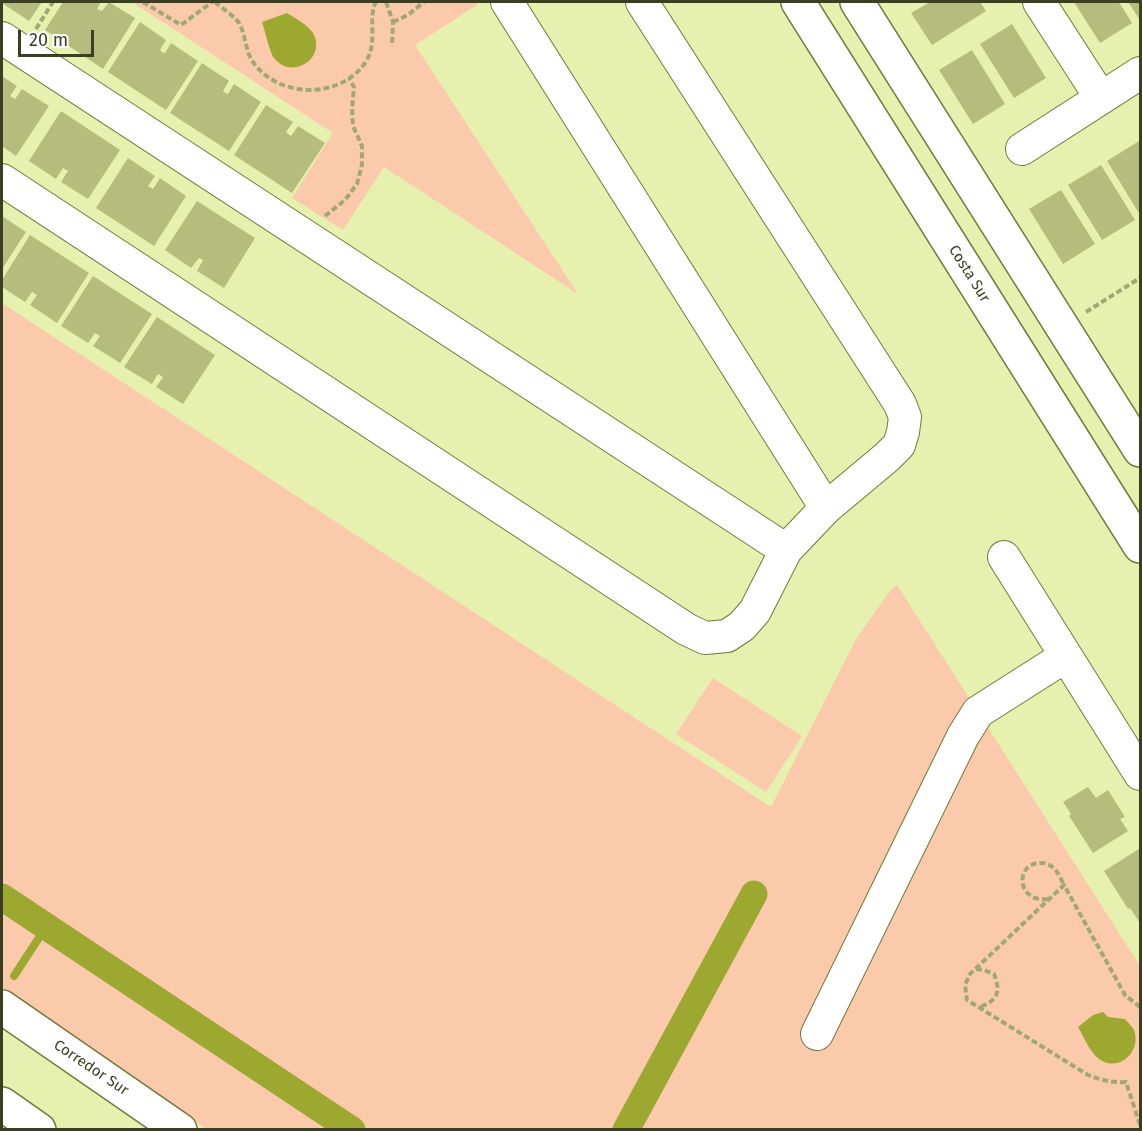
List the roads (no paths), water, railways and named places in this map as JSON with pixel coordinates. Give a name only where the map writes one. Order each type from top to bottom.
[{"type":"main road","name":"Costa Sur","points":[[798,2],[1140,546]]},
{"type":"main road","points":[[857,2],[1140,450]]},
{"type":"main road","name":"Corredor Sur","points":[[2,1007],[180,1130]]},
{"type":"main road","points":[[2,1104],[39,1130]]},
{"type":"street","points":[[507,2],[826,508]]},
{"type":"street","points":[[2,180],[656,610],[705,638],[727,636],[742,626],[755,610],[786,550],[826,508],[899,445],[905,417],[900,404],[642,2]]},
{"type":"street","points":[[1039,2],[1101,98]]},
{"type":"street","points":[[2,38],[786,550]]},
{"type":"street","points":[[1022,148],[1140,73]]},
{"type":"street","points":[[1004,557],[1140,774]]},
{"type":"street","points":[[817,1034],[963,736],[978,712],[1066,656]]},
{"type":"waterway","points":[[626,1130],[754,894]]},
{"type":"waterway","points":[[2,897],[352,1130]]},
{"type":"waterway","points":[[14,976],[46,927]]}]
